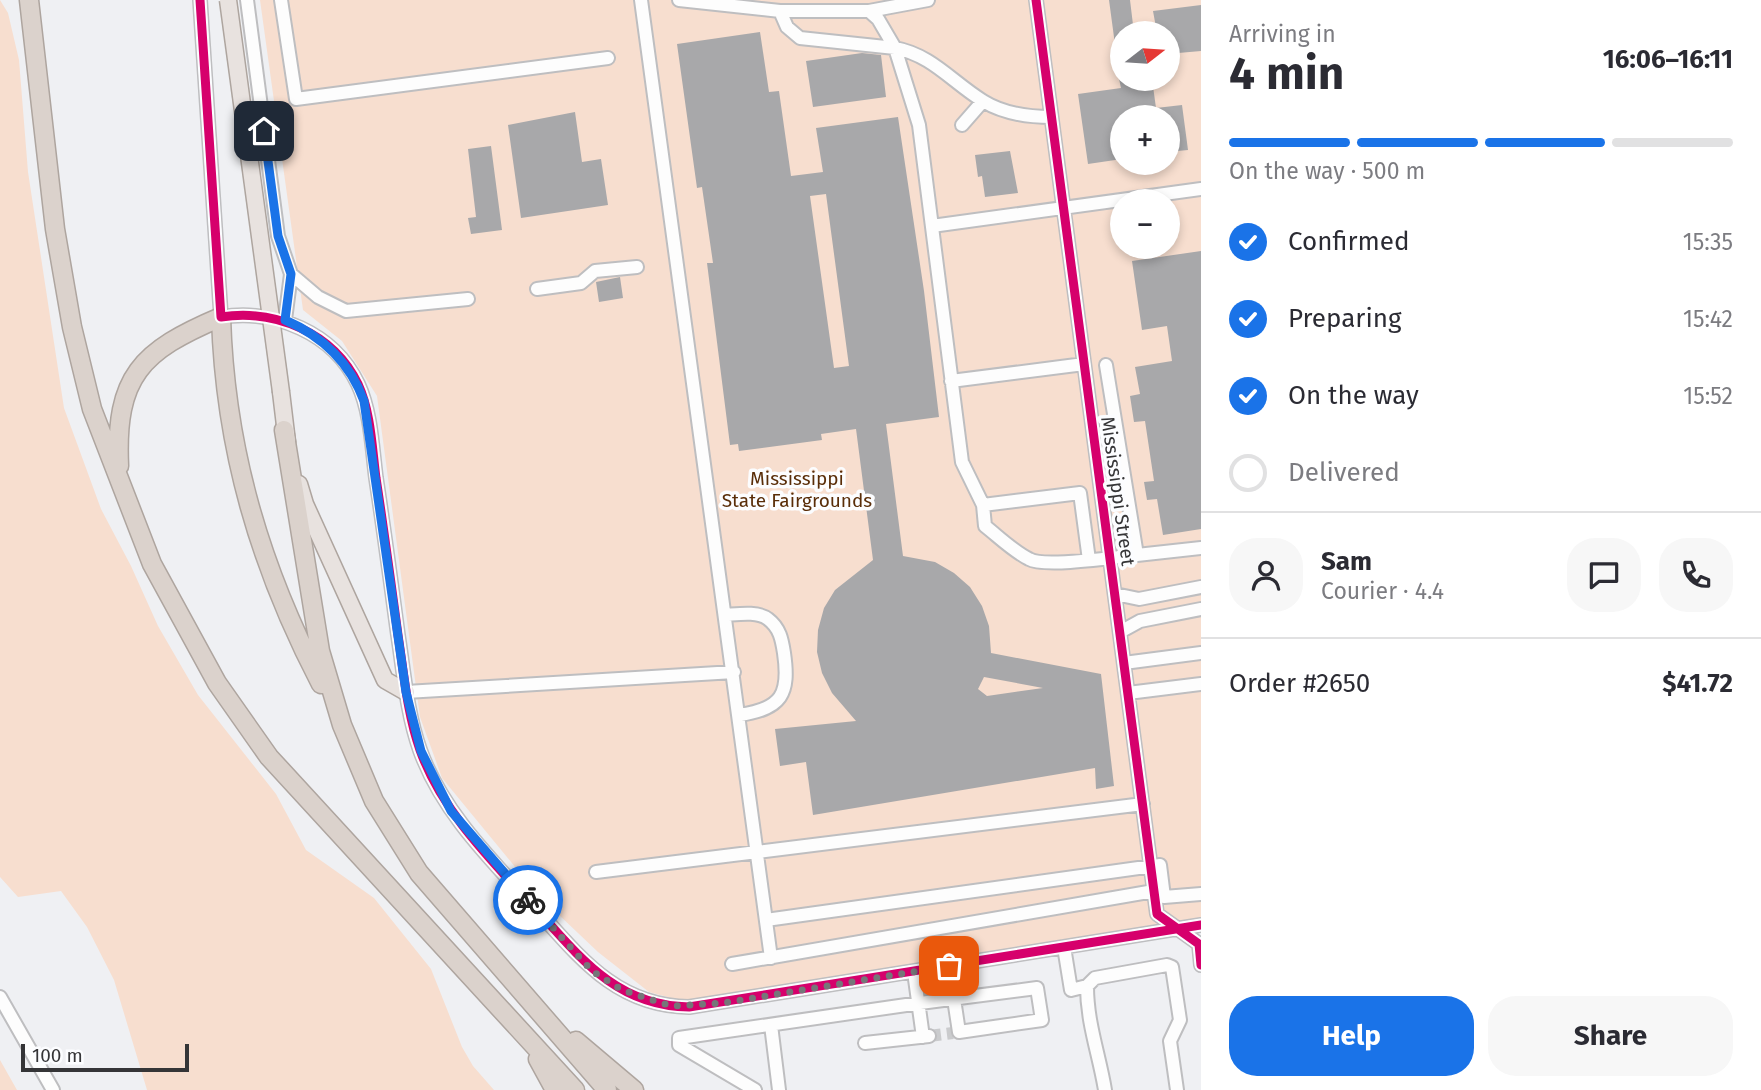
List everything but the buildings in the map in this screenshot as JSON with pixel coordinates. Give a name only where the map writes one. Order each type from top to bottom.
[{"type":"highway","points":[[20,0],[34,42]]},
{"type":"highway","points":[[29,0],[55,229],[72,327],[92,409],[152,564],[217,683],[269,757],[575,1090]]},
{"type":"highway","points":[[120,483],[117,428],[123,401],[133,378],[152,355],[173,337],[220,317],[223,377],[231,435],[253,521],[277,589],[342,725],[374,801],[419,873],[607,1090]]},
{"type":"highway","points":[[284,430],[320,651],[342,725]]},
{"type":"highway","points":[[531,1002],[634,1090]]},
{"type":"highway","points":[[523,1032],[555,1090]]},
{"type":"main road","points":[[228,0],[284,430],[305,504],[385,680],[406,692]]},
{"type":"street","points":[[200,0],[220,317],[252,314],[285,320],[301,327],[332,351],[357,383],[364,401],[406,692],[421,751],[451,811],[576,955],[609,983],[657,1003],[689,1006],[1201,925]]},
{"type":"street","points":[[247,0],[278,236],[291,274],[285,320]]},
{"type":"street","points":[[281,0],[296,99],[608,58]]},
{"type":"street","points":[[641,0],[771,958]]},
{"type":"street","points":[[679,0],[780,12],[869,11],[928,0]]},
{"type":"street","name":"Mississippi Street","points":[[1036,0],[1157,914],[1199,944],[1201,965]]},
{"type":"street","points":[[869,11],[878,19],[895,48],[919,125],[962,461],[983,505],[985,526],[1031,561],[1089,560],[1201,548]]},
{"type":"street","points":[[780,12],[787,27],[800,38],[912,51],[936,64],[983,102],[1026,117],[1051,117]]},
{"type":"street","points":[[962,125],[983,102]]},
{"type":"street","points":[[932,226],[1201,188]]},
{"type":"street","points":[[537,289],[581,283],[595,271],[637,267]]},
{"type":"street","points":[[291,274],[318,297],[346,311],[468,299]]},
{"type":"street","points":[[951,381],[1084,364]]},
{"type":"street","points":[[1106,365],[1137,555]]},
{"type":"street","points":[[983,505],[1080,493],[1089,560]]},
{"type":"street","points":[[1115,594],[1139,599],[1201,587]]},
{"type":"street","points":[[1120,632],[1140,621],[1201,609]]},
{"type":"street","points":[[726,615],[750,614],[768,618],[780,634],[787,671],[786,690],[775,704],[761,712],[739,715]]},
{"type":"street","points":[[1124,663],[1201,653]]},
{"type":"street","points":[[406,692],[734,672]]},
{"type":"street","points":[[1128,693],[1201,684]]},
{"type":"street","points":[[596,872],[1143,804]]},
{"type":"street","points":[[766,920],[1160,865],[1164,897],[1201,894]]},
{"type":"street","points":[[732,964],[1154,891]]},
{"type":"street","points":[[1063,947],[1071,990],[1087,986],[1095,978],[1167,965],[1172,967],[1180,1020],[1170,1041],[1177,1090]]},
{"type":"street","points":[[755,1090],[679,1045],[679,1038],[920,1003],[954,999],[1037,988],[1042,1020],[956,1033],[954,999],[949,966]]},
{"type":"street","points":[[865,1043],[926,1037],[914,972]]},
{"type":"street","points":[[1087,986],[1092,1038],[1098,1047],[1105,1090]]},
{"type":"street","points":[[0,997],[53,1090]]},
{"type":"street","points":[[771,1025],[779,1090]]},
{"type":"green space","points":[[0,0],[8,13],[19,60],[28,172],[64,408],[101,509],[158,626],[198,695],[276,794],[306,850],[374,898],[431,969],[462,1047],[473,1066],[494,1090],[147,1090],[114,980],[87,927],[61,891],[18,897],[0,877]]},
{"type":"green space","name":"Mississippi State Fairgrounds","points":[[260,0],[1201,0],[1201,922],[686,1002],[649,992],[598,952],[539,896],[442,778],[420,717],[377,396],[342,341],[303,310]]},
{"type":"green space","points":[[0,1060],[17,1090],[0,1090]]},
{"type":"tunnel","points":[[929,1036],[953,1033]]},
{"type":"cycle path","points":[[200,0],[221,317],[262,317],[300,328],[334,350],[358,384],[372,442],[406,693],[420,750],[443,797],[474,840],[591,967],[625,991],[644,999],[665,1005],[689,1007],[1201,925]]},
{"type":"cycle path","points":[[1036,0],[1157,914],[1199,944],[1201,965]]},
{"type":"way so far","points":[[528,900],[592,971],[622,990],[671,1006],[723,1003],[949,966]]},
{"type":"route","points":[[264,131],[278,236],[291,274],[285,320],[301,327],[332,351],[357,383],[364,401],[406,692],[421,751],[430,774],[451,811],[528,900]]}]
